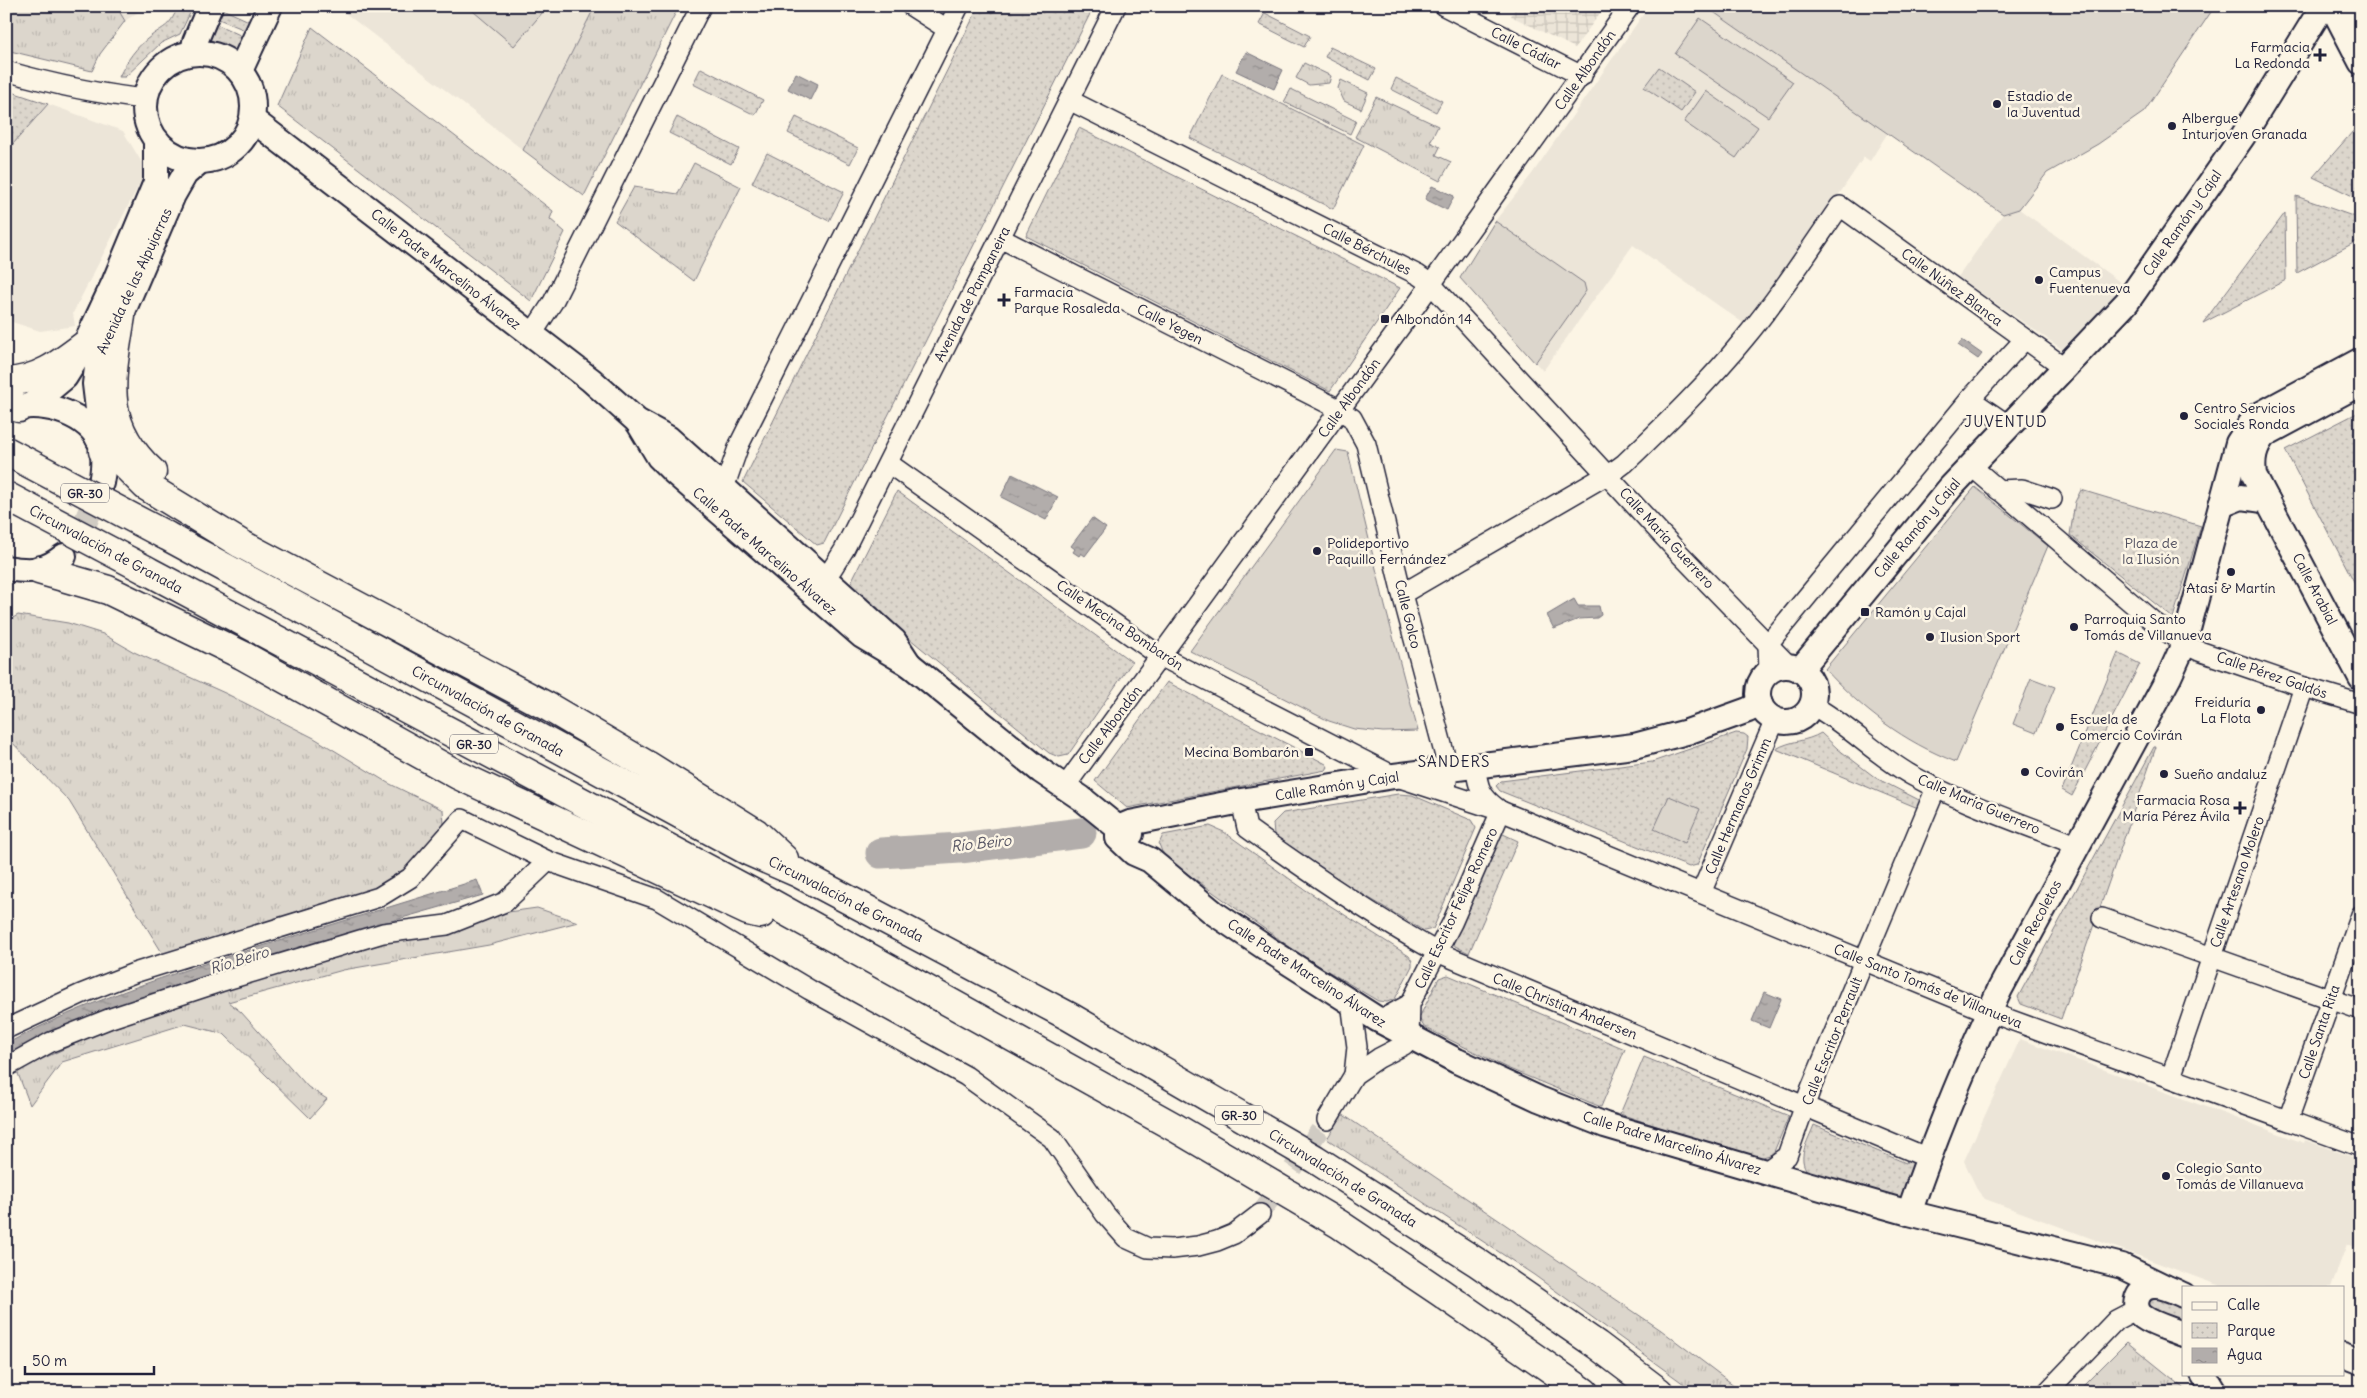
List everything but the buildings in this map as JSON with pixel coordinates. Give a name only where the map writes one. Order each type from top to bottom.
[{"type":"highway","points":[[121,316],[111,372],[113,407],[121,431],[148,468],[217,529]]},
{"type":"highway","points":[[6,382],[21,381],[39,376],[85,345]]},
{"type":"highway","points":[[100,445],[118,459],[146,486],[217,529],[550,708],[756,833],[798,872]]},
{"type":"highway","name":"Circunvalación de Granada","points":[[6,451],[741,847],[798,872],[1070,1017],[1315,1159],[1478,1263],[1597,1345],[1659,1392]]},
{"type":"highway","name":"Circunvalación de Granada","points":[[6,496],[554,786],[801,921],[1265,1180],[1339,1224],[1584,1392]]},
{"type":"highway","points":[[39,570],[108,590],[242,655],[458,775],[748,911],[801,921]]},
{"type":"main road","points":[[193,53],[195,42],[210,6]]},
{"type":"main road","points":[[240,71],[270,6]]},
{"type":"main road","name":"Calle Ramón y Cajal","points":[[1786,670],[1970,466],[2127,302],[2243,136],[2324,6]]},
{"type":"main road","points":[[2332,6],[2361,62]]},
{"type":"main road","points":[[2353,6],[2361,21]]},
{"type":"main road","points":[[193,53],[213,54],[229,61],[240,71],[249,85],[254,99],[253,120],[246,137],[235,148],[221,158],[199,162],[176,157],[156,141],[145,117],[145,99],[150,82],[161,68],[175,58],[193,53]]},
{"type":"main road","name":"Calle Padre Marcelino Álvarez","points":[[253,120],[591,380],[637,421],[668,438],[894,641],[909,664]]},
{"type":"main road","name":"Avenida de las Alpujarras","points":[[16,408],[65,377],[85,345],[114,283],[156,182],[156,141]]},
{"type":"main road","name":"Avenida de las Alpujarras","points":[[101,483],[104,469],[95,384],[98,360],[121,316],[173,195],[185,174],[199,162]]},
{"type":"main road","points":[[2184,644],[2221,505],[2245,452],[2255,417],[2361,360]]},
{"type":"main road","points":[[2245,452],[2257,445],[2264,435],[2361,383]]},
{"type":"main road","points":[[16,408],[48,407],[68,413],[84,424],[100,445]]},
{"type":"main road","name":"Calle Padre Marcelino Álvarez","points":[[637,421],[660,457],[760,549],[862,636],[909,664],[1064,788],[1081,798],[1118,828],[1118,838],[1134,853],[1148,854],[1214,913],[1266,948],[1409,1037],[1539,1099],[1605,1125],[1909,1213],[2130,1269],[2174,1291]]},
{"type":"main road","name":"Calle Arabial","points":[[2245,452],[2254,475],[2361,678]]},
{"type":"main road","points":[[724,488],[722,499],[726,507],[747,527],[760,549],[784,558],[806,576],[822,578]]},
{"type":"main road","points":[[2221,505],[2242,497],[2268,501]]},
{"type":"main road","points":[[6,568],[39,570],[54,564],[64,556]]},
{"type":"main road","name":"Calle Recoletos","points":[[1909,1213],[1928,1158],[1989,1012],[2076,845],[2169,677],[2184,644]]},
{"type":"main road","points":[[1786,670],[1810,681],[1813,688],[1812,705],[1806,714],[1796,720],[1786,722],[1768,712],[1759,686],[1786,670]]},
{"type":"main road","name":"Calle Ramón y Cajal","points":[[1118,828],[1130,823],[1241,801],[1394,776],[1641,745],[1687,732],[1748,710],[1768,712]]},
{"type":"main road","points":[[1148,854],[1156,818]]},
{"type":"main road","name":"Calle Padre Marcelino Álvarez","points":[[2105,1264],[2127,1284],[2137,1306]]},
{"type":"main road","points":[[2174,1291],[2153,1286],[2144,1289],[2138,1294],[2137,1306],[2144,1318],[2178,1335]]},
{"type":"main road","points":[[2344,1355],[2361,1362]]},
{"type":"main road","points":[[2204,1376],[2215,1392]]},
{"type":"main road","points":[[2214,1376],[2215,1392]]},
{"type":"street","points":[[532,334],[552,302],[701,6]]},
{"type":"street","points":[[911,6],[947,29]]},
{"type":"street","points":[[724,488],[732,460],[959,6]]},
{"type":"street","name":"Avenida de Pampaneira","points":[[822,578],[832,568],[844,550],[1116,6]]},
{"type":"street","name":"Calle Cádiar","points":[[1444,6],[1582,76]]},
{"type":"street","name":"Calle Albondón","points":[[1064,788],[1582,76],[1630,6]]},
{"type":"street","points":[[6,70],[111,96],[145,99]]},
{"type":"street","name":"Calle Bérchules","points":[[1069,100],[1411,272],[1431,284],[1608,474]]},
{"type":"street","name":"Calle Núñez Blanca","points":[[1608,474],[1626,462],[1674,417],[1745,338],[1793,275],[1840,206],[2064,367]]},
{"type":"street","name":"Calle Yegen","points":[[1000,238],[1340,410]]},
{"type":"street","points":[[1786,670],[1768,644],[1970,399],[2025,339]]},
{"type":"street","points":[[1970,399],[2008,425]]},
{"type":"street","name":"Calle Golco","points":[[1340,410],[1352,418],[1366,444],[1447,768]]},
{"type":"street","points":[[704,470],[732,460]]},
{"type":"street","name":"Calle Mecina Bombarón","points":[[888,463],[1160,656],[1394,776]]},
{"type":"street","points":[[1970,466],[2169,634],[2184,644]]},
{"type":"street","points":[[1402,594],[1608,474]]},
{"type":"street","name":"Calle María Guerrero","points":[[1608,474],[1676,550],[1768,644]]},
{"type":"street","points":[[1998,490],[2022,489],[2052,499],[2043,507],[2034,520]]},
{"type":"street","name":"Calle Pérez Galdós","points":[[2184,644],[2304,687],[2361,704]]},
{"type":"street","name":"Calle Artesano Molero","points":[[2171,1077],[2304,687]]},
{"type":"street","name":"Calle María Guerrero","points":[[1812,705],[1828,714],[1873,750],[1936,788],[2076,845]]},
{"type":"street","name":"Calle Hermanos Grimm","points":[[1701,893],[1768,712]]},
{"type":"street","name":"Calle Santo Tomás de Villanueva","points":[[1475,765],[1480,790],[1486,800],[1501,811]]},
{"type":"street","points":[[1447,768],[1448,794]]},
{"type":"street","name":"Calle Santo Tomás de Villanueva","points":[[1394,776],[1501,811],[1989,1012],[2361,1147]]},
{"type":"street","name":"Calle Escritor Perrault","points":[[1787,1156],[1805,1106],[1864,960],[1936,788]]},
{"type":"street","name":"Calle Christian Andersen","points":[[1241,801],[1247,828],[1322,881],[1408,936],[1437,952],[1928,1158]]},
{"type":"street","name":"Calle Escritor Felipe Romero","points":[[1409,1037],[1410,1004],[1437,952],[1501,811]]},
{"type":"street","points":[[6,1029],[81,994],[134,973],[379,897],[410,878],[462,819],[548,861],[657,899],[810,990],[966,1076],[1052,1138],[1105,1214],[1126,1238],[1148,1248],[1172,1249],[1198,1246],[1234,1234],[1260,1214]]},
{"type":"street","points":[[6,1067],[51,1042],[111,1018],[220,982],[383,933],[447,925],[505,902],[548,861]]},
{"type":"street","name":"Calle Santa Rita","points":[[2288,1120],[2361,915]]},
{"type":"street","points":[[2102,918],[2361,1010]]},
{"type":"street","points":[[1351,1002],[1357,1047],[1354,1075]]},
{"type":"street","name":"Calle Escritor Felipe Romero","points":[[1377,1018],[1388,1016],[1410,1004]]},
{"type":"street","points":[[1327,1120],[1354,1075],[1379,1058],[1404,1046],[1409,1037]]},
{"type":"street","points":[[1765,1172],[1787,1156],[1794,1180]]},
{"type":"street","points":[[2047,1392],[2116,1320],[2137,1306]]},
{"type":"shaded area","points":[[116,6],[147,6],[125,21]]},
{"type":"shaded area","points":[[336,6],[595,6],[523,150]]},
{"type":"shaded area","points":[[1516,6],[1605,6],[1575,48],[1511,16]]},
{"type":"shaded area","points":[[1649,6],[1705,6],[1835,95],[1887,134],[1870,161],[1864,157],[1787,272],[1746,325],[1633,245],[1543,371],[1460,278],[1495,221],[1532,174]]},
{"type":"shaded area","points":[[48,104],[123,131],[144,166],[145,173],[73,313],[75,326],[40,331],[6,320],[6,152]]},
{"type":"shaded area","name":"Campus Fuentenueva","points":[[2019,209],[2124,285],[2062,349],[1958,277],[2003,214]]},
{"type":"shaded area","name":"Colegio Santo Tomás de Villanueva","points":[[2020,1039],[2304,1143],[2305,1140],[2361,1160],[2361,1249],[2347,1244],[2331,1286],[2220,1286],[1985,1199],[1978,1191],[1964,1161]]},
{"type":"green space","points":[[6,6],[116,6],[125,21],[100,54],[92,71],[6,50]]},
{"type":"green space","points":[[467,6],[548,6],[514,46]]},
{"type":"green space","points":[[595,6],[679,6],[584,196],[523,150]]},
{"type":"green space","points":[[979,6],[1094,6],[824,543],[817,545],[743,482]]},
{"type":"green space","name":"Estadio de la Juventud","points":[[1705,6],[2215,6],[2144,112],[2098,144],[2047,173],[2019,209],[2003,214]]},
{"type":"green space","points":[[218,7],[249,21],[245,30],[214,17]]},
{"type":"green space","points":[[177,9],[190,13],[180,34],[161,43],[125,77],[119,77],[136,49],[167,25]]},
{"type":"green space","points":[[1265,13],[1310,36],[1304,47],[1259,24]]},
{"type":"green space","points":[[1700,18],[1793,82],[1768,117],[1675,54]]},
{"type":"green space","points":[[212,22],[242,36],[235,51],[204,37]]},
{"type":"green space","points":[[312,27],[553,211],[550,219],[565,232],[531,301],[277,106]]},
{"type":"green space","points":[[1330,47],[1376,69],[1370,80],[1325,57]]},
{"type":"green space","points":[[1304,63],[1331,76],[1329,83],[1309,85],[1296,78]]},
{"type":"green space","points":[[1659,67],[1695,92],[1681,112],[1644,87]]},
{"type":"green space","points":[[701,68],[763,100],[755,115],[693,84]]},
{"type":"green space","points":[[1222,74],[1364,145],[1333,209],[1190,138]]},
{"type":"green space","points":[[1396,78],[1442,101],[1436,112],[1391,89]]},
{"type":"green space","points":[[1341,80],[1368,93],[1361,109],[1344,101],[1338,88]]},
{"type":"green space","points":[[1291,89],[1356,121],[1350,134],[1284,102]]},
{"type":"green space","points":[[6,90],[48,104],[6,152]]},
{"type":"green space","points":[[1706,91],[1758,127],[1736,158],[1684,122]]},
{"type":"green space","points":[[1376,97],[1438,126],[1430,142],[1440,147],[1436,155],[1451,162],[1440,181],[1355,137]]},
{"type":"green space","points":[[677,117],[739,149],[731,164],[669,133]]},
{"type":"green space","points":[[796,117],[858,148],[850,164],[788,133]]},
{"type":"green space","points":[[2361,122],[2361,200],[2313,177]]},
{"type":"green space","points":[[1079,128],[1400,288],[1330,391],[1026,236]]},
{"type":"green space","points":[[767,153],[844,192],[829,221],[752,183]]},
{"type":"green space","points":[[694,163],[741,187],[694,281],[615,221],[634,187],[678,194]]},
{"type":"green space","points":[[2296,196],[2361,219],[2361,239],[2297,273]]},
{"type":"green space","points":[[2285,213],[2286,280],[2203,323]]},
{"type":"green space","points":[[1495,221],[1584,283],[1586,291],[1535,363],[1460,278]]},
{"type":"green space","points":[[2361,411],[2361,595],[2285,450]]},
{"type":"green space","name":"Polideportivo Paquillo Fernández","points":[[1336,450],[1348,452],[1385,606],[1418,731],[1383,732],[1354,729],[1329,721],[1190,651]]},
{"type":"green space","name":"Ilusion Sport","points":[[1975,487],[2048,546],[1956,762],[1901,735],[1854,698],[1825,669]]},
{"type":"green space","name":"Plaza de la Ilusión","points":[[2081,490],[2201,526],[2173,618],[2070,535],[2075,502]]},
{"type":"green space","points":[[897,491],[1132,662],[1068,755],[1059,757],[1049,753],[848,588]]},
{"type":"green space","points":[[18,615],[68,623],[103,634],[134,652],[227,694],[314,738],[388,783],[443,810],[444,824],[406,872],[379,892],[166,959],[69,801],[6,736],[6,622]]},
{"type":"green space","points":[[2118,653],[2140,664],[2072,796],[2062,790]]},
{"type":"green space","points":[[2031,678],[2055,687],[2036,733],[2013,724]]},
{"type":"green space","points":[[1167,682],[1326,764],[1328,767],[1326,770],[1127,808],[1095,781]]},
{"type":"green space","points":[[1736,733],[1744,734],[1748,737],[1747,749],[1697,865],[1689,867],[1500,791],[1496,786],[1501,781],[1652,762]]},
{"type":"green space","points":[[1821,733],[1838,749],[1876,778],[1921,801],[1918,808],[1776,749]]},
{"type":"green space","points":[[2154,747],[2156,747],[2061,1019],[2021,1004],[2018,997]]},
{"type":"green space","points":[[1398,794],[1412,795],[1471,820],[1476,828],[1433,929],[1424,931],[1349,886],[1274,835],[1273,823],[1283,813]]},
{"type":"green space","points":[[1669,796],[1700,809],[1685,843],[1654,829]]},
{"type":"green space","points":[[1210,826],[1224,832],[1301,887],[1409,956],[1412,966],[1395,999],[1387,1002],[1378,1001],[1301,955],[1164,857],[1159,844],[1163,835]]},
{"type":"green space","points":[[1501,833],[1518,841],[1469,953],[1455,946],[1452,941]]},
{"type":"green space","points":[[537,908],[578,922],[489,945],[343,970],[228,1002],[241,1012],[308,1087],[327,1099],[310,1118],[224,1034],[185,1024],[62,1062],[30,1105],[17,1071],[93,1035],[216,993],[385,941],[455,931],[508,912]]},
{"type":"green space","points":[[1448,975],[1625,1049],[1601,1107],[1507,1068],[1424,1027],[1419,1018],[1439,978]]},
{"type":"green space","points":[[1644,1057],[1789,1116],[1773,1154],[1756,1159],[1620,1114]]},
{"type":"green space","points":[[1342,1114],[1661,1330],[1743,1392],[1695,1392],[1534,1275],[1327,1139]]},
{"type":"green space","points":[[1814,1125],[1906,1163],[1908,1157],[1914,1160],[1915,1168],[1901,1202],[1896,1197],[1808,1172],[1803,1161],[1803,1155]]},
{"type":"green space","points":[[2147,1294],[2182,1304],[2182,1325],[2148,1311]]},
{"type":"green space","points":[[2127,1342],[2189,1392],[2077,1392]]},
{"type":"water","points":[[1246,52],[1283,70],[1274,89],[1236,71]]},
{"type":"water","points":[[796,73],[818,84],[810,100],[788,89]]},
{"type":"water","points":[[1432,186],[1454,196],[1447,210],[1425,199]]},
{"type":"water","points":[[1962,340],[1982,354],[1978,359],[1958,345]]},
{"type":"water","points":[[1012,474],[1058,497],[1046,520],[1001,497]]},
{"type":"water","points":[[1092,518],[1106,528],[1085,556],[1081,553],[1079,556],[1073,552],[1075,549],[1071,546]]},
{"type":"water","points":[[1574,599],[1578,606],[1599,606],[1601,615],[1597,618],[1579,619],[1554,629],[1547,615]]},
{"type":"water","points":[[477,880],[483,895],[328,939],[106,1010],[6,1058],[6,1044],[67,1015],[160,978]]},
{"type":"water","points":[[1764,992],[1781,999],[1769,1028],[1752,1021]]},
{"type":"waterway","name":"Río Beiro","points":[[881,853],[960,848],[1081,833]]},
{"type":"tunnel","points":[[64,556],[86,521],[101,483]]},
{"type":"tunnel","points":[[1260,1214],[1327,1120]]},
{"type":"place","name":"Farmacia La Redonda","points":[[2320,55]]},
{"type":"place","name":"Estadio de la Juventud","points":[[1997,104]]},
{"type":"place","name":"Albergue Inturjoven Granada","points":[[2172,126]]},
{"type":"place","name":"Campus Fuentenueva","points":[[2039,280]]},
{"type":"place","name":"Farmacia Parque Rosaleda","points":[[1004,300]]},
{"type":"place","name":"Albondón 14","points":[[1385,319]]},
{"type":"place","name":"Centro Servicios Sociales Ronda","points":[[2184,416]]},
{"type":"place","name":"Polideportivo Paquillo Fernández","points":[[1317,551]]},
{"type":"place","name":"Atasi & Martín","points":[[2231,572]]},
{"type":"place","name":"Ramón y Cajal","points":[[1865,612]]},
{"type":"place","name":"Parroquia Santo Tomás de Villanueva","points":[[2074,627]]},
{"type":"place","name":"Ilusion Sport","points":[[1930,637]]},
{"type":"place","name":"Freiduría La Flota","points":[[2261,710]]},
{"type":"place","name":"Escuela de Comercio Covirán","points":[[2060,727]]},
{"type":"place","name":"Mecina Bombarón","points":[[1309,752]]},
{"type":"place","name":"Covirán","points":[[2025,772]]},
{"type":"place","name":"Sueño andaluz","points":[[2164,774]]},
{"type":"place","name":"Farmacia Rosa María Pérez Ávila","points":[[2240,808]]},
{"type":"place","name":"Colegio Santo Tomás de Villanueva","points":[[2166,1176]]},
{"type":"district","name":"JUVENTUD","points":[[2006,421]]},
{"type":"district","name":"SANDERS","points":[[1454,761]]}]
